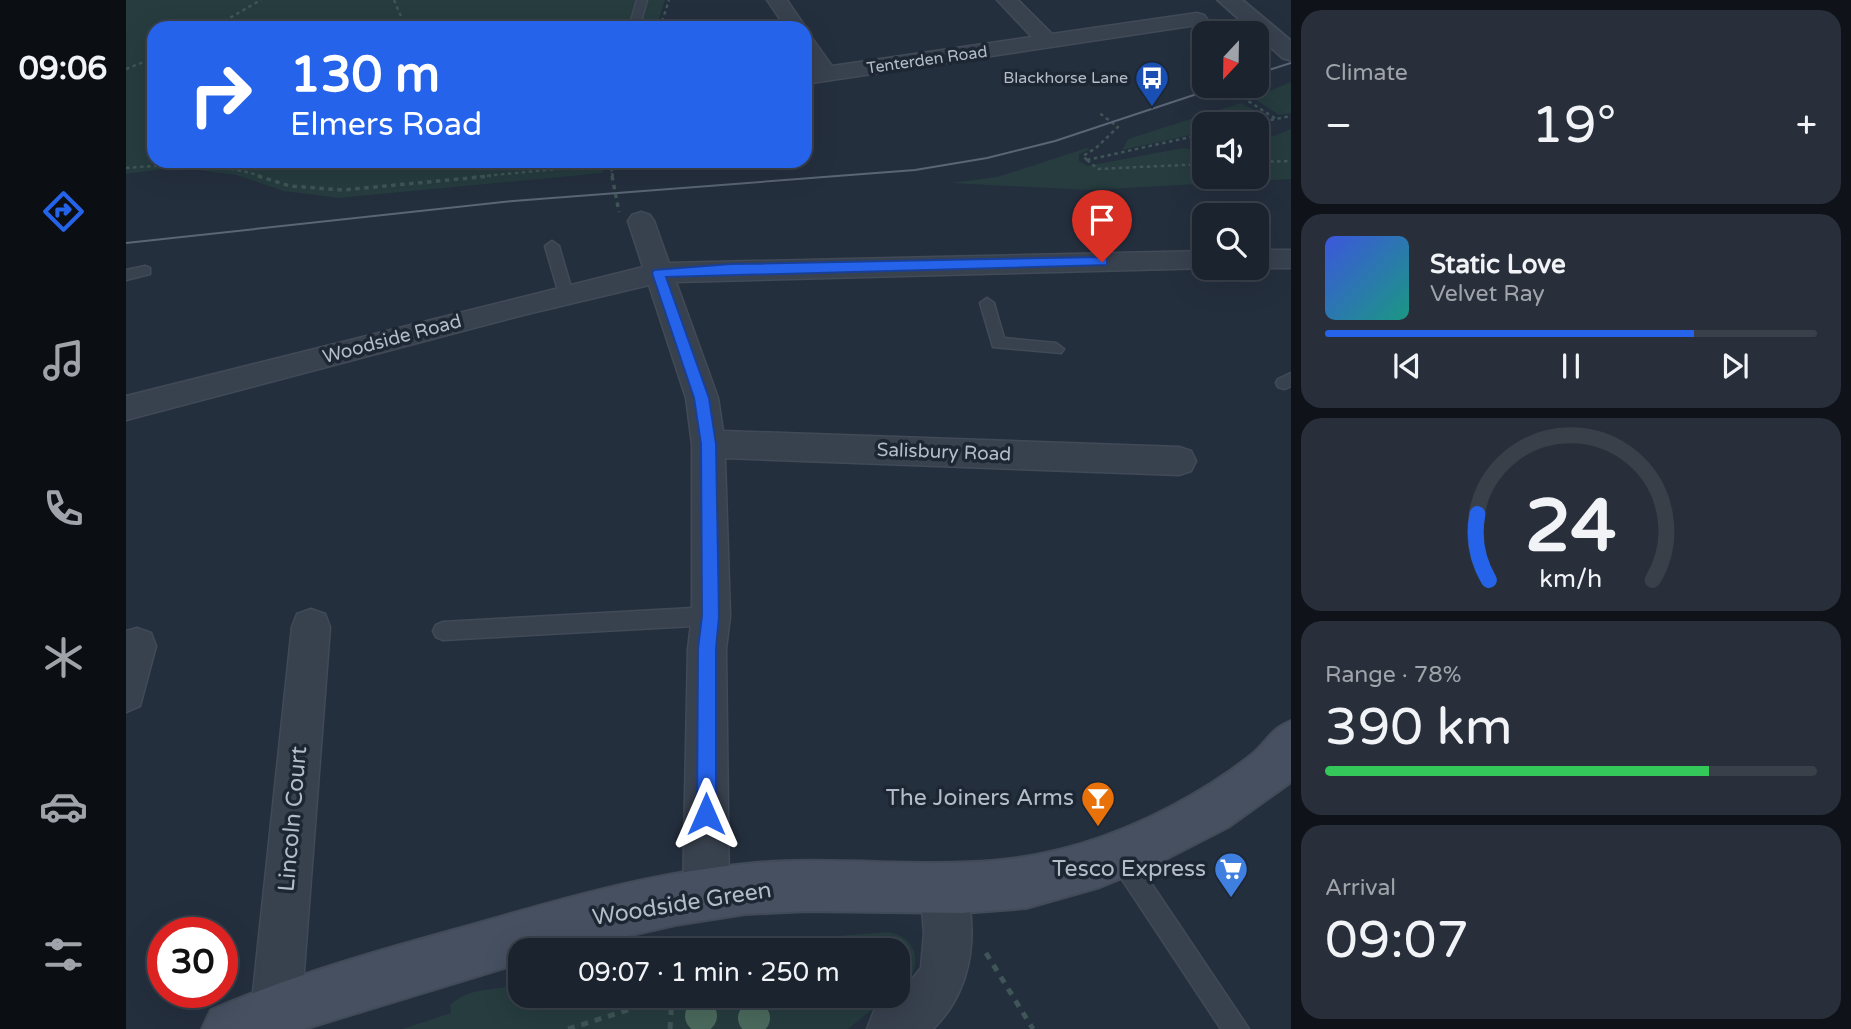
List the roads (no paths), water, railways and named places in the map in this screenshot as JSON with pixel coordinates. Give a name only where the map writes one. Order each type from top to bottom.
[{"type":"main road","name":"Woodside Green","points":[[253,1020],[342,988],[616,912],[745,889],[811,886],[995,887],[1030,881],[1119,855],[1197,818],[1272,768],[1291,744]]},
{"type":"street","points":[[777,0],[791,21]]},
{"type":"street","points":[[1007,0],[1049,43]]},
{"type":"street","points":[[1230,0],[1291,53]]},
{"type":"street","name":"Tenterden Road","points":[[816,76],[1197,19]]},
{"type":"street","points":[[630,216],[659,273],[702,398],[708,444],[711,616],[707,649],[706,896]]},
{"type":"street","points":[[1269,259],[1291,259]]},
{"type":"street","name":"Woodside Road","points":[[126,408],[566,294],[659,273],[743,268],[977,270],[1192,261]]},
{"type":"street","name":"Salisbury Road","points":[[708,444],[1179,461]]},
{"type":"street","name":"Lincoln Court","points":[[253,1020],[311,627]]},
{"type":"street","points":[[126,650],[137,646],[126,692]]},
{"type":"street","points":[[892,1029],[917,1013],[939,988],[946,971],[948,948],[943,887]]},
{"type":"lane","points":[[637,21],[642,0]]},
{"type":"lane","points":[[552,246],[566,294]]},
{"type":"lane","points":[[126,275],[145,271]]},
{"type":"lane","points":[[987,303],[998,343],[1055,349]]},
{"type":"lane","points":[[443,631],[711,616]]},
{"type":"lane","points":[[1119,855],[1236,1029]]},
{"type":"tram line","points":[[1269,70],[1291,63]]},
{"type":"tram line","points":[[126,243],[513,201],[915,170],[987,158],[1055,141],[1192,96]]},
{"type":"place","name":"Blackhorse Lane","points":[[1152,108]]},
{"type":"place","name":"The Joiners Arms","points":[[1098,828]]},
{"type":"place","name":"Tesco Express","points":[[1231,899]]}]
